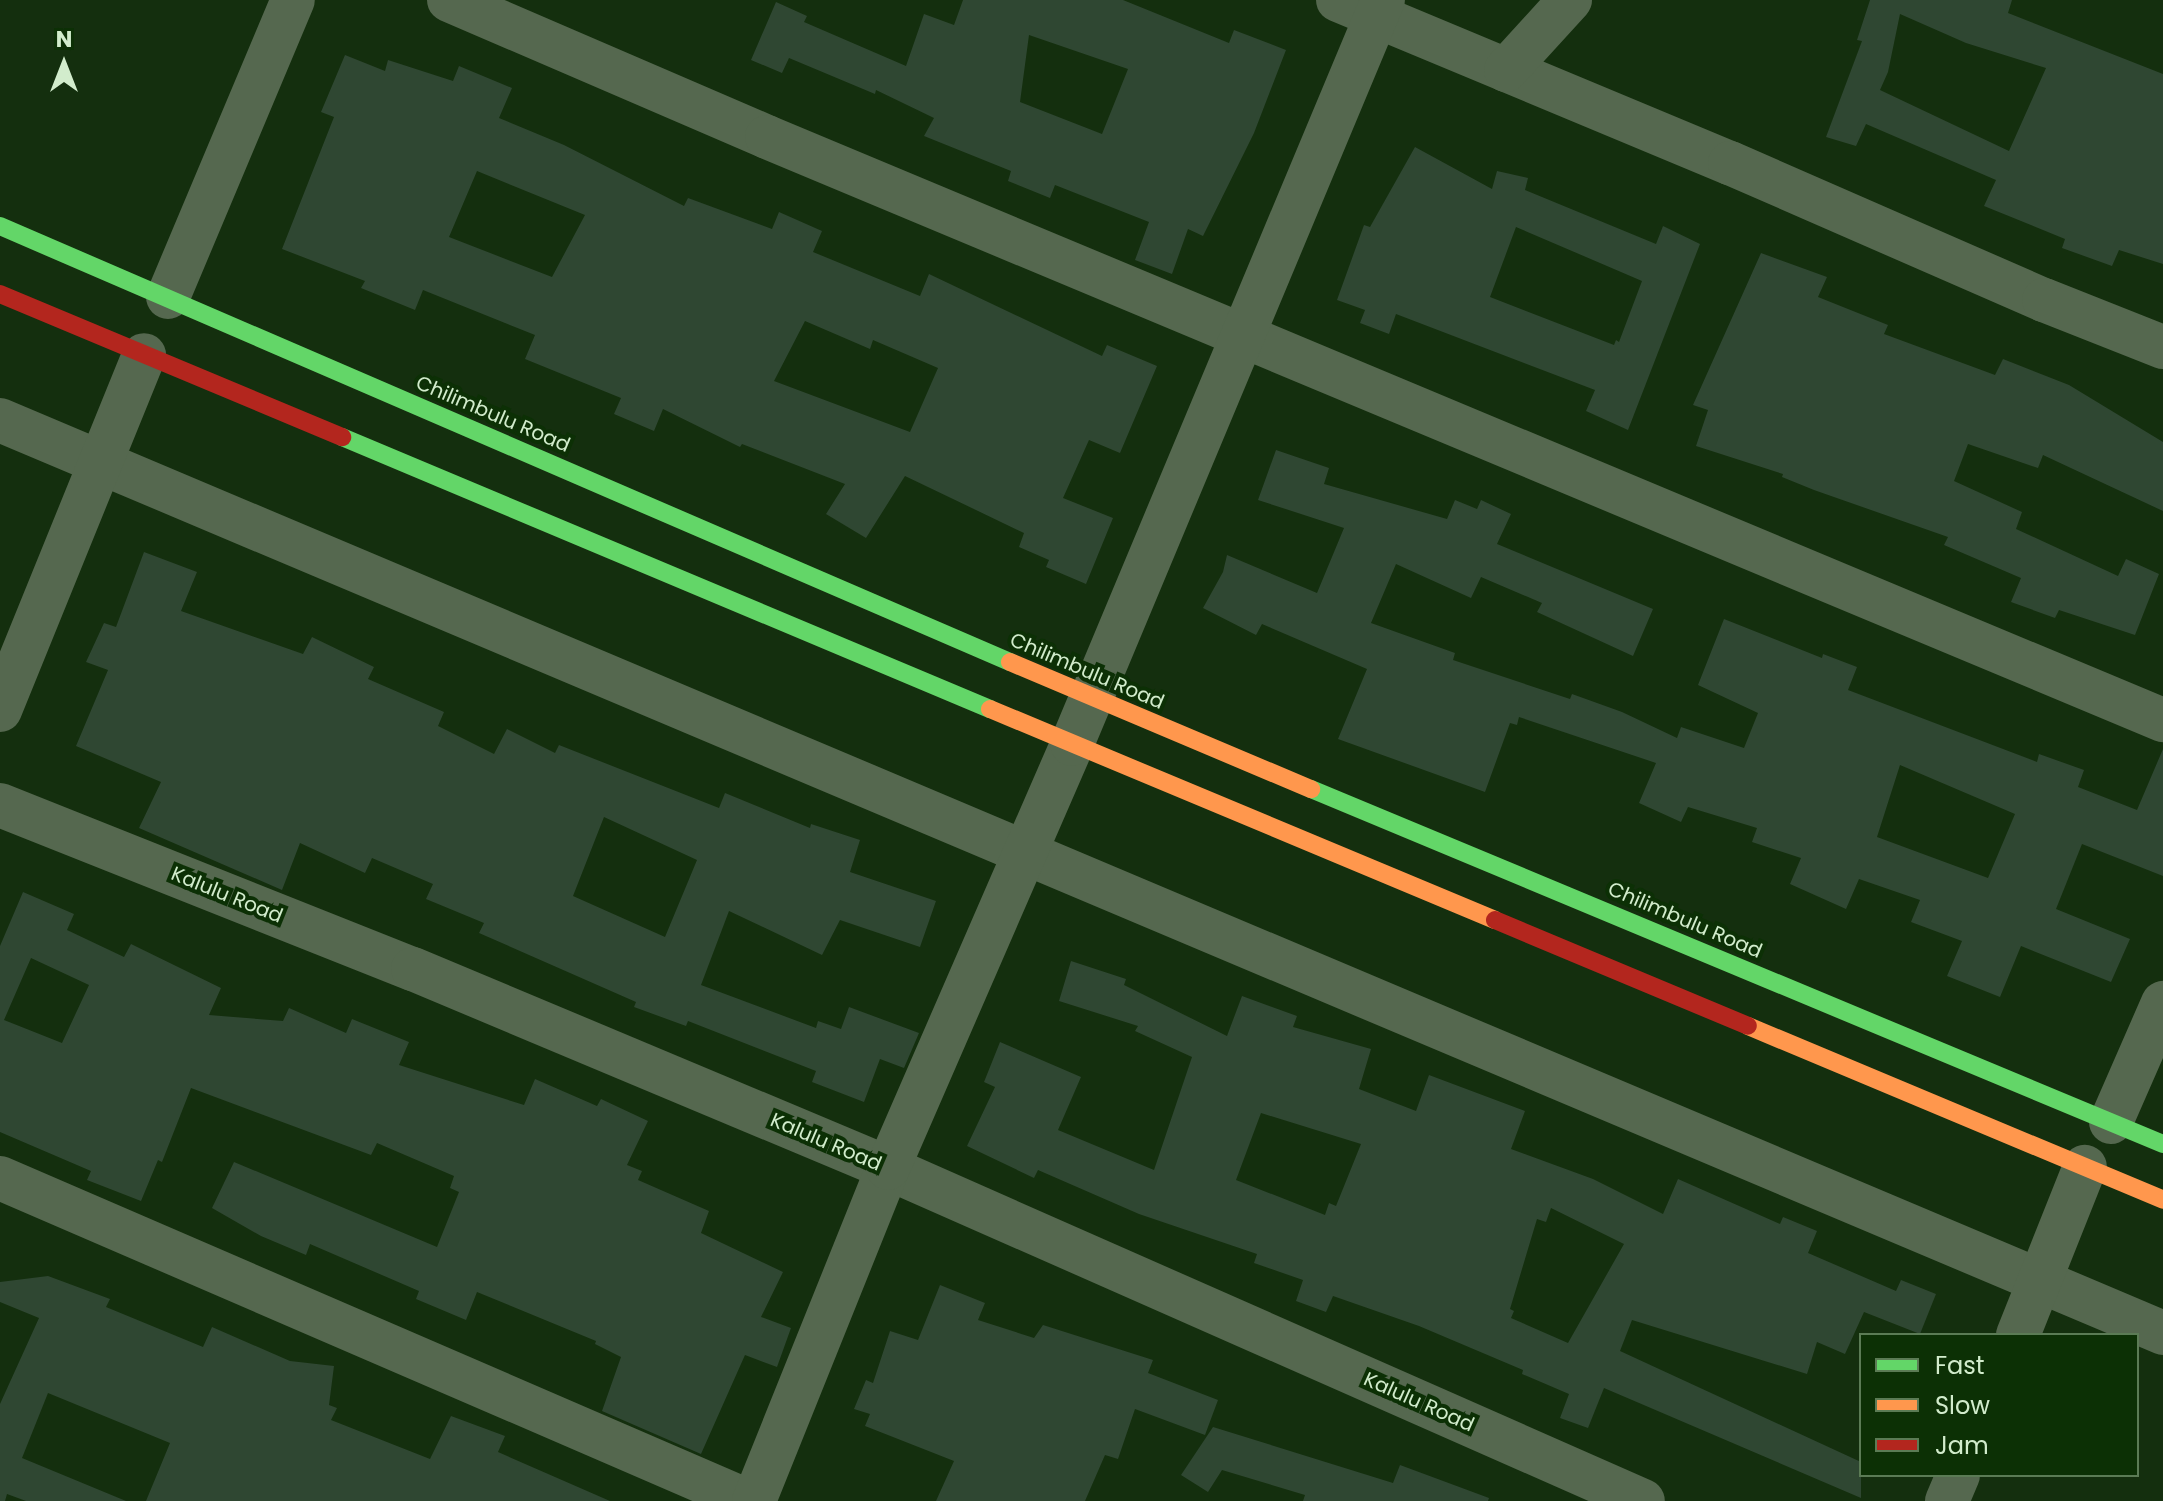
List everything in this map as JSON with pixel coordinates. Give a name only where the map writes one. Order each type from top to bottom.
[{"type":"main road","name":"Chilimbulu Road","points":[[0,226],[1090,697],[2163,1144]]},
{"type":"main road","points":[[0,294],[2163,1200]]},
{"type":"street","points":[[168,297],[293,0]]},
{"type":"street","points":[[449,0],[767,137],[2163,720]]},
{"type":"street","points":[[1506,70],[1570,0]]},
{"type":"street","points":[[754,1501],[888,1168],[1026,854],[1242,334],[1366,5],[1506,70],[2044,300],[2163,347]]},
{"type":"street","points":[[0,710],[144,355]]},
{"type":"street","points":[[0,420],[2163,1333]]},
{"type":"street","name":"Kalulu Road","points":[[0,805],[413,969],[888,1168],[1643,1501]]},
{"type":"street","points":[[2111,1122],[2163,1003]]},
{"type":"street","points":[[2019,1333],[2085,1167]]},
{"type":"street","points":[[0,1178],[748,1501]]},
{"type":"street","points":[[1947,1501],[1957,1477]]},
{"type":"building","points":[[963,0],[1123,0],[1229,43],[1234,30],[1286,50],[1254,133],[1203,236],[1188,229],[1172,274],[1135,260],[1149,222],[1055,185],[1050,198],[1008,181],[1011,171],[924,136],[934,118],[876,90],[875,94],[789,58],[782,73],[751,60],[776,2],[807,16],[804,22],[906,66],[924,14],[954,25]],"holes":[[[1029,35],[1128,69],[1102,134],[1020,102]]]},
{"type":"building","points":[[1870,0],[2012,0],[2008,13],[2163,74],[2163,264],[2119,250],[2112,266],[2062,248],[2065,239],[1984,206],[1996,180],[1866,124],[1856,146],[1826,137],[1862,41],[1857,40]],"holes":[[[1900,14],[1966,43],[2046,68],[2009,151],[1880,90],[1888,72]]]},
{"type":"building","points":[[345,55],[385,71],[388,60],[453,81],[459,66],[512,88],[499,118],[564,145],[684,206],[688,198],[772,229],[779,212],[822,231],[813,252],[920,296],[929,274],[1102,356],[1107,345],[1157,366],[1120,453],[1089,440],[1063,498],[1113,518],[1086,584],[1046,567],[1049,560],[1019,547],[1024,533],[905,476],[866,538],[826,514],[845,484],[742,444],[740,447],[663,409],[654,431],[614,414],[621,398],[525,359],[535,335],[423,290],[415,310],[361,288],[365,281],[282,249],[334,117],[321,112]],"holes":[[[477,171],[585,215],[552,277],[449,237]],[[805,321],[870,349],[873,340],[938,368],[910,432],[774,381]]]},
{"type":"building","points":[[1415,147],[1492,189],[1497,171],[1528,178],[1525,190],[1656,244],[1663,226],[1700,244],[1628,430],[1586,411],[1595,390],[1396,314],[1389,334],[1360,323],[1365,310],[1337,300],[1364,225],[1370,227]],"holes":[[[1516,227],[1642,281],[1619,342],[1616,340],[1614,345],[1490,297]]]},
{"type":"building","points":[[1761,253],[1827,277],[1818,297],[1888,325],[1884,334],[1995,375],[2003,359],[2069,385],[2163,442],[2163,511],[2043,455],[2038,468],[1968,444],[1954,481],[2022,512],[2016,529],[2118,576],[2126,559],[2159,574],[2135,635],[2059,610],[2055,618],[2011,602],[2021,578],[1944,545],[1948,537],[1814,490],[1782,477],[1783,474],[1696,446],[1708,410],[1693,405]]},
{"type":"building","points":[[1276,450],[1329,468],[1324,484],[1447,519],[1455,500],[1477,509],[1481,500],[1511,514],[1497,544],[1653,609],[1633,656],[1537,612],[1542,603],[1481,577],[1471,598],[1396,564],[1371,623],[1455,653],[1453,660],[1570,699],[1572,694],[1622,712],[1677,738],[1681,727],[1744,748],[1758,713],[1698,685],[1724,619],[1822,658],[1823,654],[1857,667],[1848,690],[2037,762],[2039,754],[2084,770],[2078,787],[2137,810],[2163,749],[2163,876],[2082,844],[2056,909],[2130,939],[2111,982],[2021,946],[2000,997],[1947,976],[1962,941],[1911,922],[1920,900],[1859,879],[1846,909],[1790,884],[1801,858],[1752,842],[1757,828],[1688,807],[1681,822],[1639,803],[1656,763],[1519,717],[1517,725],[1510,723],[1485,792],[1338,739],[1367,669],[1262,624],[1256,635],[1203,608],[1223,572],[1227,555],[1317,593],[1344,528],[1258,500]],"holes":[[[1900,765],[2015,814],[1988,878],[1877,837]]]},
{"type":"building","points":[[144,552],[197,572],[181,611],[303,654],[312,637],[374,667],[368,679],[444,712],[438,726],[494,754],[507,729],[555,753],[559,745],[719,808],[725,793],[810,828],[811,824],[860,840],[850,872],[936,901],[920,947],[840,920],[822,955],[729,911],[701,985],[816,1028],[818,1021],[841,1029],[849,1007],[919,1033],[904,1068],[880,1059],[864,1102],[812,1082],[816,1071],[688,1021],[686,1026],[634,1007],[636,1002],[479,933],[484,923],[426,899],[433,884],[372,858],[365,873],[300,843],[282,890],[139,828],[161,782],[76,746],[108,670],[86,662],[104,623],[116,627]],"holes":[[[604,817],[697,860],[665,937],[573,896]]]},
{"type":"building","points":[[23,892],[74,914],[67,930],[124,957],[131,944],[221,988],[209,1015],[283,1021],[289,1008],[346,1033],[352,1019],[409,1042],[399,1065],[524,1105],[535,1079],[597,1106],[601,1099],[648,1121],[627,1165],[642,1171],[638,1180],[709,1211],[701,1233],[783,1272],[761,1317],[791,1328],[777,1367],[745,1355],[701,1454],[602,1411],[621,1357],[595,1344],[596,1341],[477,1292],[466,1320],[416,1299],[419,1291],[310,1244],[306,1255],[261,1236],[212,1208],[234,1162],[437,1247],[459,1192],[450,1188],[454,1176],[377,1143],[371,1155],[191,1088],[162,1162],[158,1160],[141,1201],[87,1180],[91,1171],[0,1132],[0,946]],"holes":[[[31,958],[89,985],[62,1043],[4,1020]]]},
{"type":"building","points":[[1071,961],[1126,979],[1124,985],[1227,1036],[1242,996],[1297,1016],[1293,1027],[1371,1049],[1359,1089],[1416,1111],[1429,1075],[1525,1111],[1511,1149],[1593,1179],[1663,1214],[1678,1179],[1780,1224],[1783,1217],[1817,1231],[1808,1253],[1896,1291],[1901,1280],[1936,1294],[1920,1333],[1864,1312],[1845,1354],[1817,1342],[1807,1374],[1632,1320],[1620,1351],[1859,1461],[1861,1498],[1604,1388],[1588,1428],[1560,1418],[1569,1394],[1522,1374],[1523,1370],[1419,1326],[1333,1296],[1326,1312],[1296,1301],[1303,1280],[1254,1263],[1257,1254],[1139,1214],[1038,1170],[1034,1178],[967,1146],[995,1087],[984,1082],[1000,1042],[1081,1077],[1058,1130],[1154,1170],[1192,1057],[1135,1031],[1138,1026],[1059,1001]],"holes":[[[1261,1113],[1361,1144],[1336,1206],[1329,1203],[1325,1215],[1236,1180]],[[1551,1208],[1624,1244],[1568,1343],[1511,1318],[1514,1311],[1510,1309],[1537,1219],[1546,1222]]]},
{"type":"building","points":[[48,1276],[110,1299],[106,1307],[203,1347],[212,1327],[290,1361],[334,1366],[329,1405],[337,1408],[331,1420],[430,1459],[451,1416],[505,1436],[498,1452],[610,1501],[146,1501],[170,1443],[48,1393],[22,1458],[126,1501],[26,1501],[7,1494],[5,1501],[0,1501],[0,1404],[39,1318],[0,1302],[0,1282]]},
{"type":"building","points":[[940,1285],[985,1303],[978,1320],[1034,1338],[1043,1325],[1153,1360],[1148,1373],[1218,1400],[1205,1435],[1135,1409],[1118,1459],[1105,1455],[1085,1501],[936,1501],[954,1461],[865,1426],[870,1414],[854,1409],[866,1380],[873,1383],[890,1331],[918,1340]]},
{"type":"building","points":[[1213,1427],[1393,1483],[1400,1465],[1489,1498],[1488,1501],[1303,1501],[1305,1495],[1222,1470],[1208,1492],[1181,1475]]},
{"type":"traffic: fast","points":[[0,226],[1010,662]]},
{"type":"traffic: fast","points":[[342,437],[990,709]]},
{"type":"traffic: fast","points":[[1311,789],[2163,1144]]},
{"type":"traffic: slow","points":[[1010,662],[1311,789]]},
{"type":"traffic: slow","points":[[990,709],[1495,920]]},
{"type":"traffic: slow","points":[[1748,1026],[2163,1200]]},
{"type":"traffic: jam","points":[[0,294],[342,437]]},
{"type":"traffic: jam","points":[[1495,920],[1748,1026]]}]
